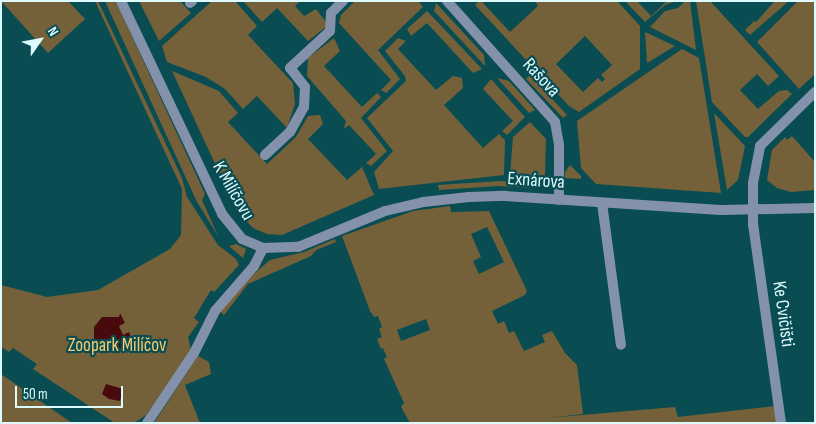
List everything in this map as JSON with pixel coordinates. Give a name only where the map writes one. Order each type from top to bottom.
[{"type":"street","name":"K Milíčovu","points":[[122,1],[222,214],[242,238],[263,248]]},
{"type":"street","points":[[265,156],[290,132],[304,107],[305,88],[290,68],[330,31],[331,13],[343,1]]},
{"type":"street","name":"Rašova","points":[[446,1],[555,122],[560,144],[559,200]]},
{"type":"street","name":"Ke Cvičišti","points":[[781,423],[752,210],[755,169],[760,146],[815,92]]},
{"type":"street","name":"Exnárova","points":[[263,248],[298,247],[385,211],[423,202],[487,196],[752,210],[815,208]]},
{"type":"street","points":[[602,203],[621,344]]},
{"type":"street","points":[[147,423],[194,353],[215,311],[254,266],[263,248]]},
{"type":"green space","points":[[1,1],[68,1],[85,19],[48,53]]},
{"type":"green space","name":"Zoopark Milíčov","points":[[95,1],[98,1],[182,178],[187,197],[218,245],[236,259],[239,265],[214,292],[211,290],[194,318],[199,322],[188,337],[191,350],[146,415],[134,423],[115,423],[33,369],[37,364],[13,348],[9,352],[1,347],[1,285],[47,297],[98,290],[170,249],[181,235],[182,189]]},
{"type":"green space","points":[[105,1],[115,1],[117,4],[205,194],[202,200],[218,236],[196,200]]},
{"type":"green space","points":[[139,1],[180,1],[191,13],[159,41]]},
{"type":"green space","points":[[212,1],[235,1],[257,26],[248,35],[293,83],[295,104],[287,128],[257,96],[243,109],[225,89],[206,77],[167,62],[162,46]]},
{"type":"green space","points":[[243,1],[300,1],[295,6],[304,16],[316,9],[326,22],[326,27],[308,41],[277,8],[262,22]]},
{"type":"green space","points":[[355,1],[418,1],[423,7],[378,50],[400,79],[386,93],[381,90],[391,80],[339,23],[341,15]]},
{"type":"green space","points":[[479,1],[485,1],[483,3],[510,32],[538,6],[535,1],[617,1],[640,26],[640,69],[579,112],[569,106],[475,5]],"holes":[[[585,36],[612,65],[601,75],[605,79],[602,82],[598,78],[583,92],[556,64]]]},
{"type":"green space","points":[[625,1],[637,1],[651,16],[667,1],[676,1],[665,5],[645,22]]},
{"type":"green space","points":[[685,1],[690,1],[696,50],[650,27],[665,11],[678,8]]},
{"type":"green space","points":[[696,1],[710,1],[779,76],[768,86],[757,74],[740,90],[758,109],[779,91],[787,90],[792,94],[748,137],[745,137],[712,102]]},
{"type":"green space","points":[[775,1],[789,1],[750,35],[745,30],[754,21],[756,22]]},
{"type":"green space","points":[[798,1],[815,1],[815,74],[799,89],[757,42]]},
{"type":"green space","points":[[436,3],[484,55],[485,66],[434,11]]},
{"type":"green space","points":[[427,11],[482,69],[473,73],[427,23],[411,36],[407,29]]},
{"type":"green space","points":[[645,32],[675,46],[647,63]]},
{"type":"green space","points":[[334,38],[340,51],[324,66],[362,107],[377,93],[381,97],[361,118],[387,151],[371,166],[366,163],[376,154],[349,125],[344,129],[346,121],[307,76],[308,58]]},
{"type":"green space","points":[[398,38],[406,41],[398,49],[436,90],[453,76],[462,78],[463,88],[444,105],[483,148],[499,134],[505,140],[504,175],[379,189],[374,172],[393,151],[367,118],[406,81],[405,76],[385,51]]},
{"type":"green space","points":[[682,49],[699,58],[721,193],[596,184],[581,168],[577,121]]},
{"type":"green space","points":[[172,71],[219,91],[238,113],[228,122],[267,164],[296,137],[308,116],[320,115],[323,124],[308,139],[347,180],[362,167],[374,195],[282,235],[267,234],[253,228],[237,211]]},
{"type":"green space","points":[[530,75],[567,115],[563,118],[526,79]]},
{"type":"green space","points":[[497,78],[509,81],[535,110],[529,113]]},
{"type":"green space","points":[[491,79],[525,117],[507,135],[502,131],[513,121],[483,89]]},
{"type":"green space","points":[[714,113],[745,146],[738,180],[727,190]]},
{"type":"green space","points":[[530,122],[546,139],[545,175],[542,178],[510,174],[513,137]]},
{"type":"green space","points":[[792,136],[815,162],[815,190],[791,192],[777,188],[767,180],[772,150],[785,137],[787,140]]},
{"type":"green space","points":[[570,165],[581,176],[581,179],[565,178],[565,172]]},
{"type":"green space","points":[[500,181],[547,184],[536,188],[498,186],[439,190],[438,185]]},
{"type":"green space","points":[[450,206],[451,212],[489,211],[527,291],[525,295],[492,311],[498,324],[504,321],[509,333],[514,331],[524,351],[545,342],[542,335],[552,331],[565,353],[577,365],[583,414],[547,418],[675,407],[678,417],[775,406],[777,423],[410,423],[401,407],[404,403],[384,359],[387,357],[377,339],[382,337],[379,329],[382,327],[378,316],[374,317],[370,311],[342,236],[413,211]],"holes":[[[487,227],[504,262],[479,274],[473,261],[481,257],[471,234]],[[426,319],[430,330],[401,341],[397,330]]]},
{"type":"green space","points":[[335,239],[336,242],[316,250],[311,256],[248,284],[224,315],[220,311],[241,285],[270,260],[304,252]]},
{"type":"green space","points":[[236,244],[246,249],[243,258],[229,246]]},
{"type":"green space","points":[[198,356],[209,362],[211,374],[185,385],[200,423],[154,423]]},
{"type":"green space","points":[[1,374],[72,423],[1,423]]},
{"type":"shaded area","points":[[120,313],[125,323],[119,326],[123,335],[129,332],[133,344],[107,353],[94,342],[94,327],[102,317],[119,317]]},
{"type":"shaded area","points":[[106,384],[123,389],[120,401],[109,399],[102,394]]}]
